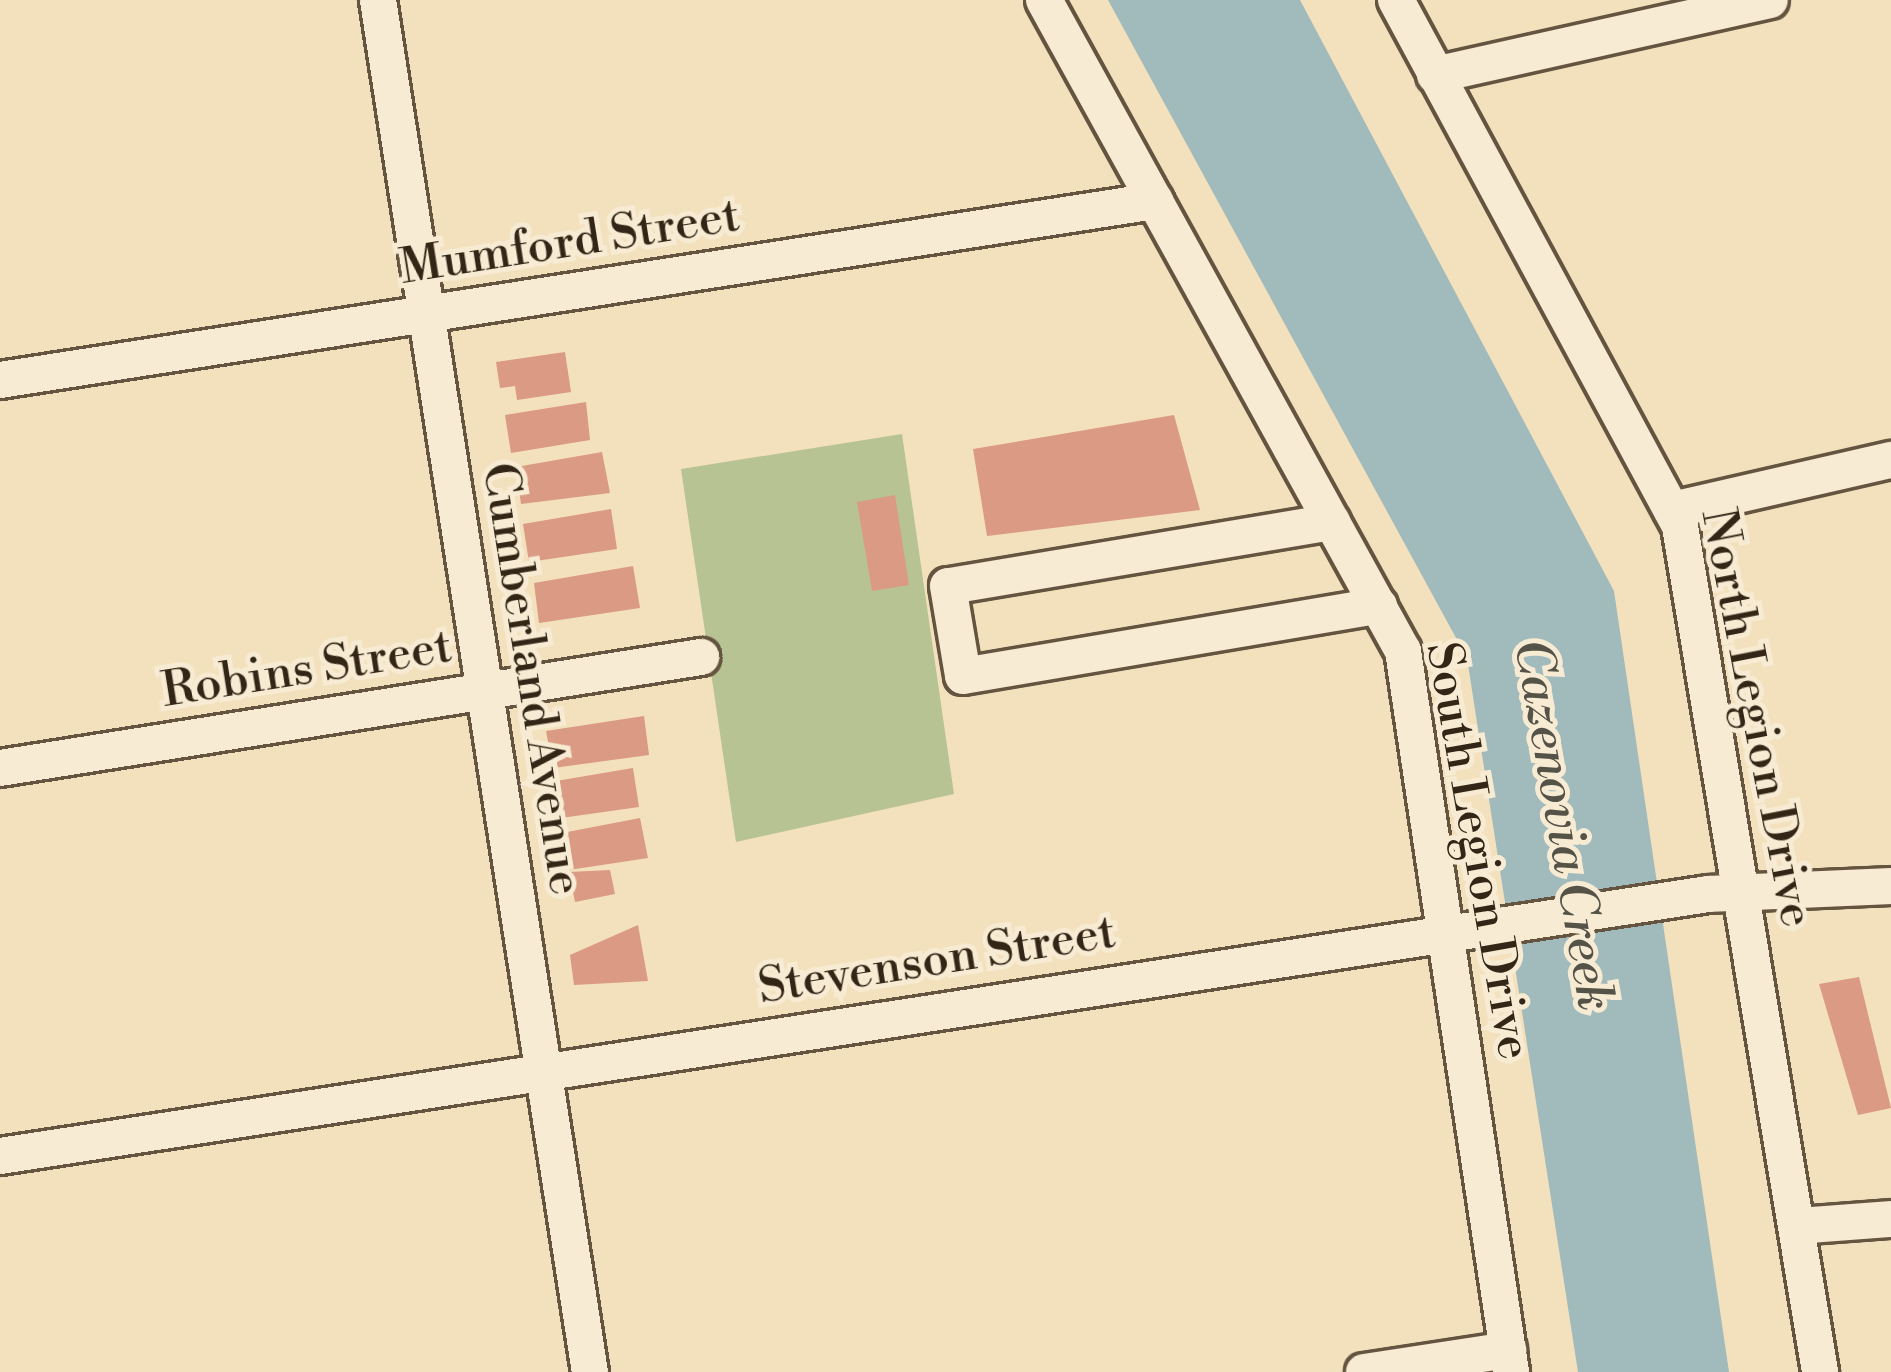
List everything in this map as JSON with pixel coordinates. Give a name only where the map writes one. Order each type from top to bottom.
[{"type":"street","name":"Cumberland Avenue","points":[[378,0],[590,1372]]},
{"type":"street","name":"South Legion Drive","points":[[1044,0],[1403,651],[1457,930],[1510,1361]]},
{"type":"street","name":"North Legion Drive","points":[[1396,0],[1672,510],[1725,891],[1797,1226],[1820,1372]]},
{"type":"street","points":[[1436,75],[1769,0]]},
{"type":"street","name":"Mumford Street","points":[[0,380],[1155,201]]},
{"type":"street","points":[[1672,510],[1891,460]]},
{"type":"street","points":[[1332,522],[948,586],[963,676],[1379,606]]},
{"type":"street","name":"Robins Street","points":[[0,768],[701,657]]},
{"type":"street","name":"Stevenson Street","points":[[0,1156],[1725,891],[1891,886]]},
{"type":"street","points":[[1797,1226],[1891,1219]]},
{"type":"street","points":[[1364,1372],[1510,1361]]},
{"type":"green space","points":[[902,434],[954,794],[736,842],[681,469]]},
{"type":"water","name":"Cazenovia Creek","points":[[1108,0],[1300,0],[1614,591],[1729,1372],[1578,1372],[1467,658]]},
{"type":"building","points":[[565,352],[571,392],[517,400],[515,386],[500,388],[496,362]]},
{"type":"building","points":[[586,402],[590,440],[511,453],[505,415]]},
{"type":"building","points":[[1174,415],[1200,510],[987,536],[973,449]]},
{"type":"building","points":[[602,452],[610,493],[521,504],[516,467]]},
{"type":"building","points":[[895,495],[909,585],[872,591],[857,502]]},
{"type":"building","points":[[611,509],[617,549],[529,562],[523,524]]},
{"type":"building","points":[[633,566],[640,608],[539,623],[534,583]]},
{"type":"building","points":[[644,716],[649,755],[553,768],[546,731]]},
{"type":"building","points":[[633,768],[639,807],[561,818],[556,781]]},
{"type":"building","points":[[640,818],[648,858],[569,870],[562,833]]},
{"type":"building","points":[[610,870],[615,894],[575,902],[569,872]]},
{"type":"building","points":[[638,925],[648,981],[574,985],[570,955]]},
{"type":"building","points":[[1859,977],[1891,1108],[1858,1115],[1819,984]]}]
